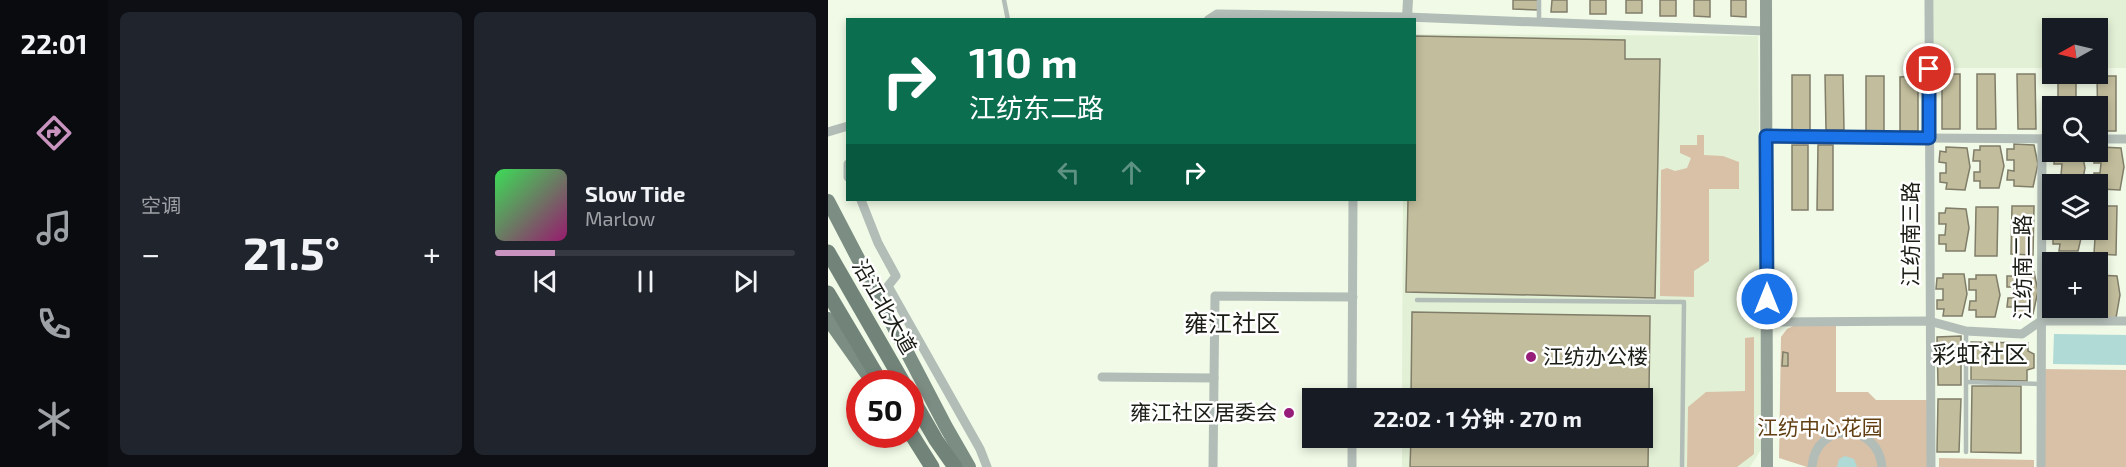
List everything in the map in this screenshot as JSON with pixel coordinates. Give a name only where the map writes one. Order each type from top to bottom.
[{"type":"highway","name":"沿江北大道","points":[[828,252],[896,370]]},
{"type":"highway","name":"沿江北大道","points":[[828,293],[874,370]]},
{"type":"highway","points":[[924,419],[955,467]]},
{"type":"highway","points":[[920,448],[932,467]]},
{"type":"main road","points":[[1766,0],[1767,467]]},
{"type":"main road","points":[[828,201],[969,467]]},
{"type":"main road","points":[[828,319],[864,370]]},
{"type":"street","points":[[1401,0],[1404,17]]},
{"type":"street","points":[[1404,17],[1408,0]]},
{"type":"street","name":"江纺南三路","points":[[1929,0],[1929,321],[1932,467]]},
{"type":"street","points":[[1211,18],[1217,14],[1404,17],[1765,31]]},
{"type":"street","points":[[828,132],[846,127]]},
{"type":"street","points":[[1766,136],[2042,139]]},
{"type":"street","points":[[2108,139],[2126,140]]},
{"type":"street","name":"江纺南二路","points":[[2041,467],[2041,321],[2046,162]]},
{"type":"street","points":[[861,201],[878,243],[896,276],[888,286],[980,449],[987,467]]},
{"type":"street","points":[[1352,388],[1353,201]]},
{"type":"street","points":[[1213,467],[1215,296],[1353,297]]},
{"type":"street","points":[[1767,322],[1929,321],[1966,331],[2022,334],[2041,321],[2126,321]]},
{"type":"street","points":[[1102,377],[1214,378]]},
{"type":"street","points":[[1812,467],[1817,449],[1824,440],[1835,434],[1846,432],[1869,439],[1877,448],[1882,467]]},
{"type":"street","points":[[1352,448],[1352,467]]},
{"type":"lane","points":[[1004,0],[1008,18]]},
{"type":"lane","points":[[1539,0],[1539,22]]},
{"type":"lane","points":[[1417,300],[1684,302],[1682,467]]},
{"type":"lane","points":[[1966,331],[1966,452]]},
{"type":"lane","points":[[1966,382],[2041,384]]},
{"type":"shaded area","points":[[1934,0],[2126,0],[2126,68],[2108,68],[2108,18],[2042,18],[2042,68],[1934,68]]},
{"type":"shaded area","points":[[1416,34],[1758,36],[1762,448],[1750,467],[1402,467],[1402,448],[1653,448],[1653,388],[1402,388],[1403,201],[1416,201]]},
{"type":"green space","points":[[1697,135],[1704,135],[1704,155],[1723,156],[1739,162],[1739,189],[1709,189],[1709,261],[1694,271],[1694,297],[1660,296],[1661,170],[1667,168],[1675,171],[1687,168],[1691,158],[1680,153],[1680,145],[1697,145]]},
{"type":"green space","name":"江纺中心花园","points":[[1793,326],[1836,326],[1836,392],[1868,392],[1876,400],[1929,400],[1929,467],[1807,467],[1779,458],[1781,337],[1787,329]]},
{"type":"green space","points":[[1754,337],[1754,454],[1737,467],[1687,467],[1688,407],[1706,392],[1745,391],[1745,338]]},
{"type":"green space","points":[[2042,369],[2126,370],[2126,467],[2042,467]]},
{"type":"green space","points":[[1939,458],[2034,460],[2034,467],[1939,467]]},
{"type":"water","points":[[2054,334],[2126,335],[2126,365],[2053,364]]},
{"type":"water","points":[[1845,456],[1854,459],[1857,467],[1837,467],[1839,459]]},
{"type":"building","points":[[1513,0],[1538,0],[1538,10],[1513,9]]},
{"type":"building","points":[[1552,0],[1567,0],[1567,12],[1551,12]]},
{"type":"building","points":[[1590,0],[1606,0],[1606,14],[1590,14]]},
{"type":"building","points":[[1626,0],[1642,0],[1642,13],[1626,13]]},
{"type":"building","points":[[1660,0],[1676,0],[1676,16],[1660,16]]},
{"type":"building","points":[[1694,0],[1710,0],[1710,17],[1694,16]]},
{"type":"building","points":[[1731,0],[1746,0],[1746,17],[1731,16]]},
{"type":"building","points":[[1416,36],[1625,40],[1625,59],[1660,59],[1655,298],[1406,292],[1408,201],[1416,201]]},
{"type":"building","points":[[1942,74],[1960,74],[1960,129],[1942,129]]},
{"type":"building","points":[[1977,74],[1995,74],[1996,129],[1977,129]]},
{"type":"building","points":[[2017,74],[2035,74],[2036,129],[2018,129]]},
{"type":"building","points":[[1792,75],[1810,75],[1810,130],[1792,130]]},
{"type":"building","points":[[1825,75],[1843,75],[1844,130],[1826,130]]},
{"type":"building","points":[[1866,76],[1884,76],[1884,131],[1866,131]]},
{"type":"building","points":[[1918,76],[1918,131],[1900,131],[1900,77]]},
{"type":"building","points":[[2108,76],[2116,76],[2116,131],[2108,131],[2108,96],[2097,96],[2097,84],[2108,84]]},
{"type":"building","points":[[2058,84],[2076,84],[2076,96],[2058,96]]},
{"type":"building","points":[[2014,144],[2034,145],[2038,164],[2033,187],[2014,186],[2014,180],[2007,180],[2008,170],[2014,171],[2014,160],[2007,160],[2007,149],[2014,149]]},
{"type":"building","points":[[1792,145],[1808,145],[1808,210],[1792,210]]},
{"type":"building","points":[[1818,145],[1833,145],[1833,210],[1817,210]]},
{"type":"building","points":[[1980,146],[2000,146],[2004,166],[1999,188],[1980,188],[1980,181],[1974,181],[1974,172],[1980,172],[1980,161],[1973,161],[1974,150],[1980,150]]},
{"type":"building","points":[[1946,147],[1967,148],[1970,167],[1965,190],[1946,189],[1947,183],[1940,182],[1940,173],[1946,173],[1946,163],[1939,162],[1940,151],[1946,152]]},
{"type":"building","points":[[2108,147],[2121,148],[2124,167],[2120,190],[2108,189],[2108,174],[2094,174],[2100,173],[2101,163],[2094,163],[2108,162]]},
{"type":"building","points":[[2054,162],[2084,162],[2084,174],[2061,174],[2062,164],[2054,164]]},
{"type":"building","points":[[2012,206],[2034,206],[2033,255],[2011,254]]},
{"type":"building","points":[[2108,206],[2117,206],[2116,255],[2108,255],[2108,252],[2094,252],[2095,240],[2108,240]]},
{"type":"building","points":[[1976,207],[1998,207],[1997,256],[1975,256]]},
{"type":"building","points":[[1946,208],[1966,209],[1969,228],[1965,251],[1946,251],[1946,244],[1939,244],[1939,235],[1945,235],[1946,224],[1939,224],[1939,213],[1945,213]]},
{"type":"building","points":[[2053,240],[2081,240],[2078,251],[2059,251],[2060,244],[2053,244]]},
{"type":"building","points":[[2014,271],[2034,272],[2038,291],[2033,314],[2014,314],[2014,307],[2007,307],[2008,298],[2014,298],[2014,287],[2007,287],[2007,276],[2014,276]]},
{"type":"building","points":[[1943,274],[1964,274],[1967,294],[1962,316],[1943,316],[1944,309],[1937,309],[1937,300],[1943,300],[1943,289],[1936,289],[1937,278],[1943,278]]},
{"type":"building","points":[[1976,275],[1996,275],[2000,295],[1995,317],[1976,317],[1976,310],[1969,310],[1970,301],[1976,301],[1976,290],[1969,290],[1969,279],[1976,279]]},
{"type":"building","points":[[2108,276],[2117,276],[2120,295],[2116,318],[2108,318]]},
{"type":"building","name":"江纺办公楼","points":[[1412,312],[1650,316],[1649,388],[1411,388]]},
{"type":"building","points":[[1961,336],[1961,385],[1938,385],[1937,337]]},
{"type":"building","points":[[1971,342],[2028,343],[2028,351],[2034,354],[2034,368],[2027,370],[2027,381],[1971,380]]},
{"type":"building","points":[[1783,352],[1788,353],[1788,366],[1782,366]]},
{"type":"building","points":[[1972,386],[2021,386],[2021,453],[1971,452]]},
{"type":"building","points":[[1938,399],[1961,399],[1959,452],[1937,452]]},
{"type":"building","name":"江纺办公楼","points":[[1411,448],[1648,448],[1648,467],[1410,467]]},
{"type":"place","name":"江纺办公楼","points":[[1531,357]]},
{"type":"place","name":"雍江社区居委会","points":[[1289,413]]},
{"type":"district","name":"雍江社区","points":[[1232,324]]},
{"type":"district","name":"彩虹社区","points":[[1980,355]]},
{"type":"route","points":[[1767,299],[1766,136],[1929,138],[1929,69]]}]
